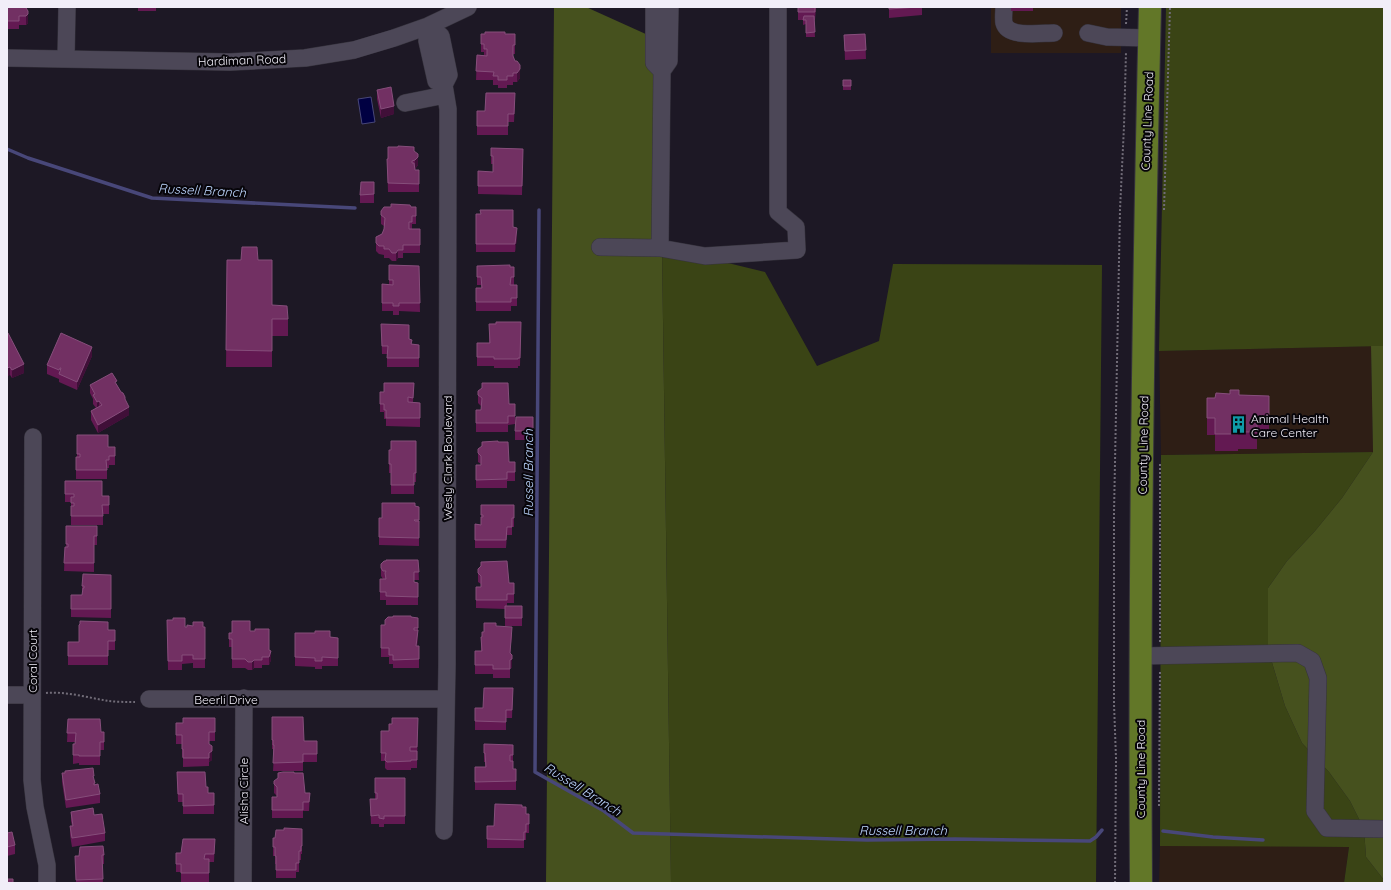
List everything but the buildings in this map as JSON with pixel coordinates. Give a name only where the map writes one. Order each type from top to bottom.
[{"type":"main road","name":"County Line Road","points":[[1141,883],[1150,656],[1146,187],[1150,7]]},
{"type":"street","points":[[66,59],[67,7]]},
{"type":"street","name":"Hardiman Road","points":[[7,58],[230,62],[304,58],[354,50],[394,38],[428,26],[468,7]]},
{"type":"street","points":[[654,7],[654,63],[662,71]]},
{"type":"street","points":[[660,248],[662,71],[669,61],[670,7]]},
{"type":"street","points":[[600,247],[660,248],[705,256],[797,250],[796,226],[778,212],[778,7]]},
{"type":"street","points":[[1004,7],[1004,23],[1007,30],[1014,33],[1054,33]]},
{"type":"street","name":"Wesly Clark Boulevard","points":[[428,26],[440,36],[449,75],[444,90],[448,109],[447,665],[444,831]]},
{"type":"street","points":[[1088,33],[1126,38],[1150,38]]},
{"type":"street","points":[[405,103],[444,90]]},
{"type":"street","name":"Coral Court","points":[[33,437],[32,780],[35,807],[47,865],[47,883]]},
{"type":"street","points":[[1150,656],[1298,653],[1312,661],[1318,678],[1315,811],[1327,828],[1384,829]]},
{"type":"street","points":[[7,696],[32,696]]},
{"type":"street","name":"Alisha Circle","points":[[243,883],[244,698]]},
{"type":"street","name":"Beerli Drive","points":[[149,699],[446,699]]},
{"type":"path","points":[[1115,883],[1116,758],[1114,696],[1116,394],[1120,210],[1127,7]]},
{"type":"path","points":[[1164,210],[1170,7]]},
{"type":"path","points":[[1159,812],[1150,656],[1160,461]]},
{"type":"path","points":[[32,696],[52,693],[111,702],[140,702],[149,699]]},
{"type":"shaded area","points":[[991,7],[1121,7],[1121,53],[991,53]]},
{"type":"shaded area","points":[[371,97],[375,122],[362,124],[358,99]]},
{"type":"shaded area","points":[[1371,346],[1373,452],[1161,455],[1159,351]]},
{"type":"shaded area","points":[[1160,846],[1349,847],[1344,883],[1159,883]]},
{"type":"green space","points":[[554,7],[586,7],[659,40],[671,883],[546,883]]},
{"type":"green space","points":[[1166,7],[1384,7],[1384,346],[1159,351]]},
{"type":"green space","points":[[662,247],[765,272],[817,366],[879,341],[893,264],[1102,265],[1096,883],[671,883]]},
{"type":"green space","points":[[1371,346],[1384,346],[1384,880],[1366,857],[1364,829],[1350,801],[1329,772],[1302,743],[1285,706],[1268,649],[1268,588],[1287,561],[1315,531],[1342,498],[1373,452]]},
{"type":"green space","points":[[1373,452],[1342,498],[1315,531],[1287,561],[1268,588],[1268,649],[1285,706],[1302,743],[1329,772],[1350,801],[1364,829],[1366,857],[1384,880],[1384,883],[1344,883],[1349,847],[1160,846],[1161,455]]},
{"type":"waterway","name":"Russell Branch","points":[[7,149],[28,158],[152,198],[355,208]]},
{"type":"waterway","name":"Russell Branch","points":[[539,210],[535,772],[604,811],[633,833],[867,840],[955,839],[1090,841],[1102,830]]},
{"type":"waterway","name":"Russell Branch","points":[[1163,831],[1213,837],[1263,840]]},
{"type":"place","name":"Animal Health Care Center","points":[[1238,425]]}]
